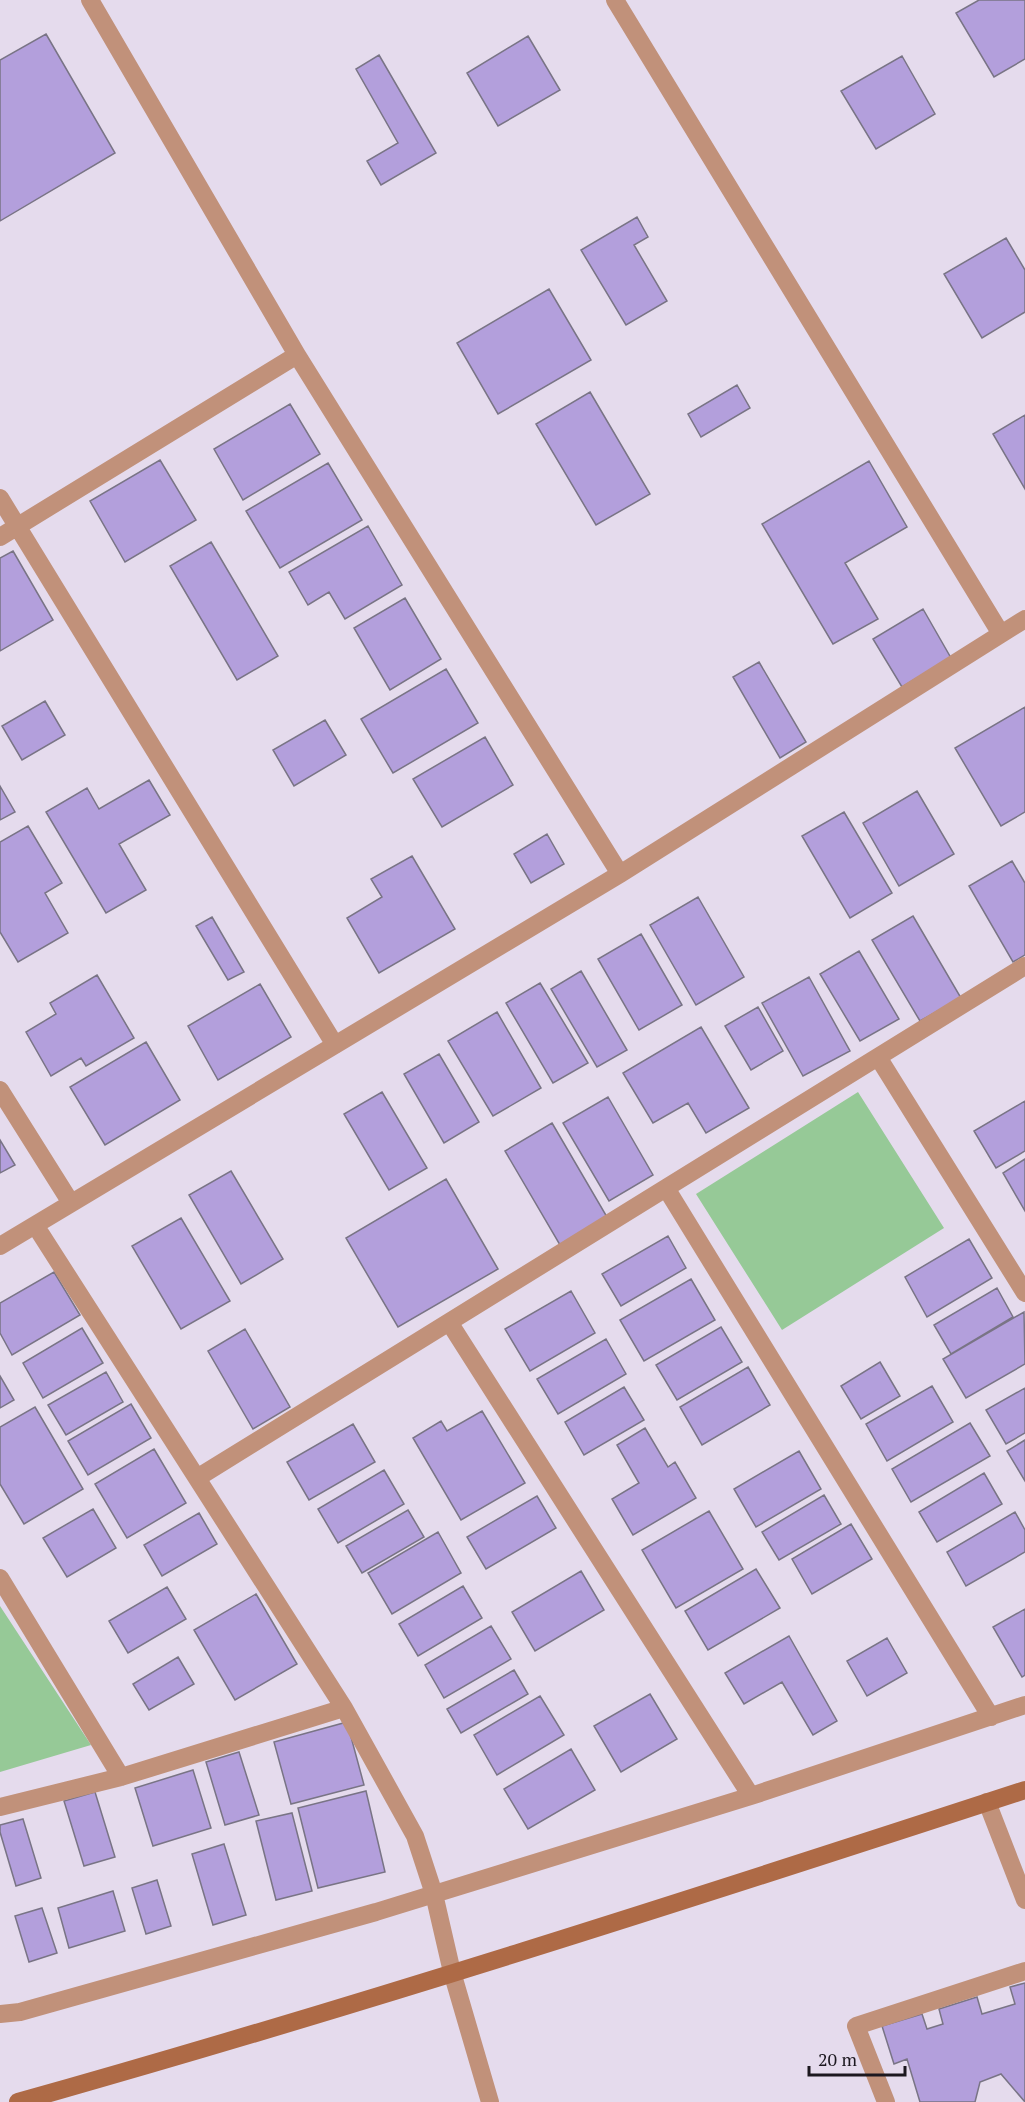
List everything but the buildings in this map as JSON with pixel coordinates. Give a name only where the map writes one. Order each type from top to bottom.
[{"type":"street","points":[[90,0],[297,355],[620,874]]},
{"type":"street","points":[[615,0],[1001,634]]},
{"type":"street","points":[[0,537],[297,355]]},
{"type":"street","points":[[0,498],[335,1045]]},
{"type":"street","points":[[0,1246],[620,874],[1025,619]]},
{"type":"street","points":[[197,1478],[1025,966]]},
{"type":"street","points":[[878,1057],[1025,1293]]},
{"type":"street","points":[[0,1090],[71,1203]]},
{"type":"street","points":[[666,1188],[991,1717]]},
{"type":"street","points":[[35,1224],[344,1708],[415,1836],[434,1894],[452,1972],[490,2102]]},
{"type":"street","points":[[449,1322],[751,1796]]},
{"type":"street","points":[[0,1578],[121,1777]]},
{"type":"street","points":[[0,2014],[20,2012],[434,1894],[751,1796],[1025,1705]]},
{"type":"street","points":[[0,1807],[121,1777],[344,1708]]},
{"type":"street","points":[[18,2102],[452,1972],[1025,1790]]},
{"type":"street","points":[[987,1802],[1025,1900]]},
{"type":"street","points":[[886,2102],[856,2026],[1025,1971]]},
{"type":"green space","points":[[858,1092],[944,1228],[782,1330],[696,1194]]},
{"type":"green space","points":[[0,1606],[91,1745],[0,1772]]}]
